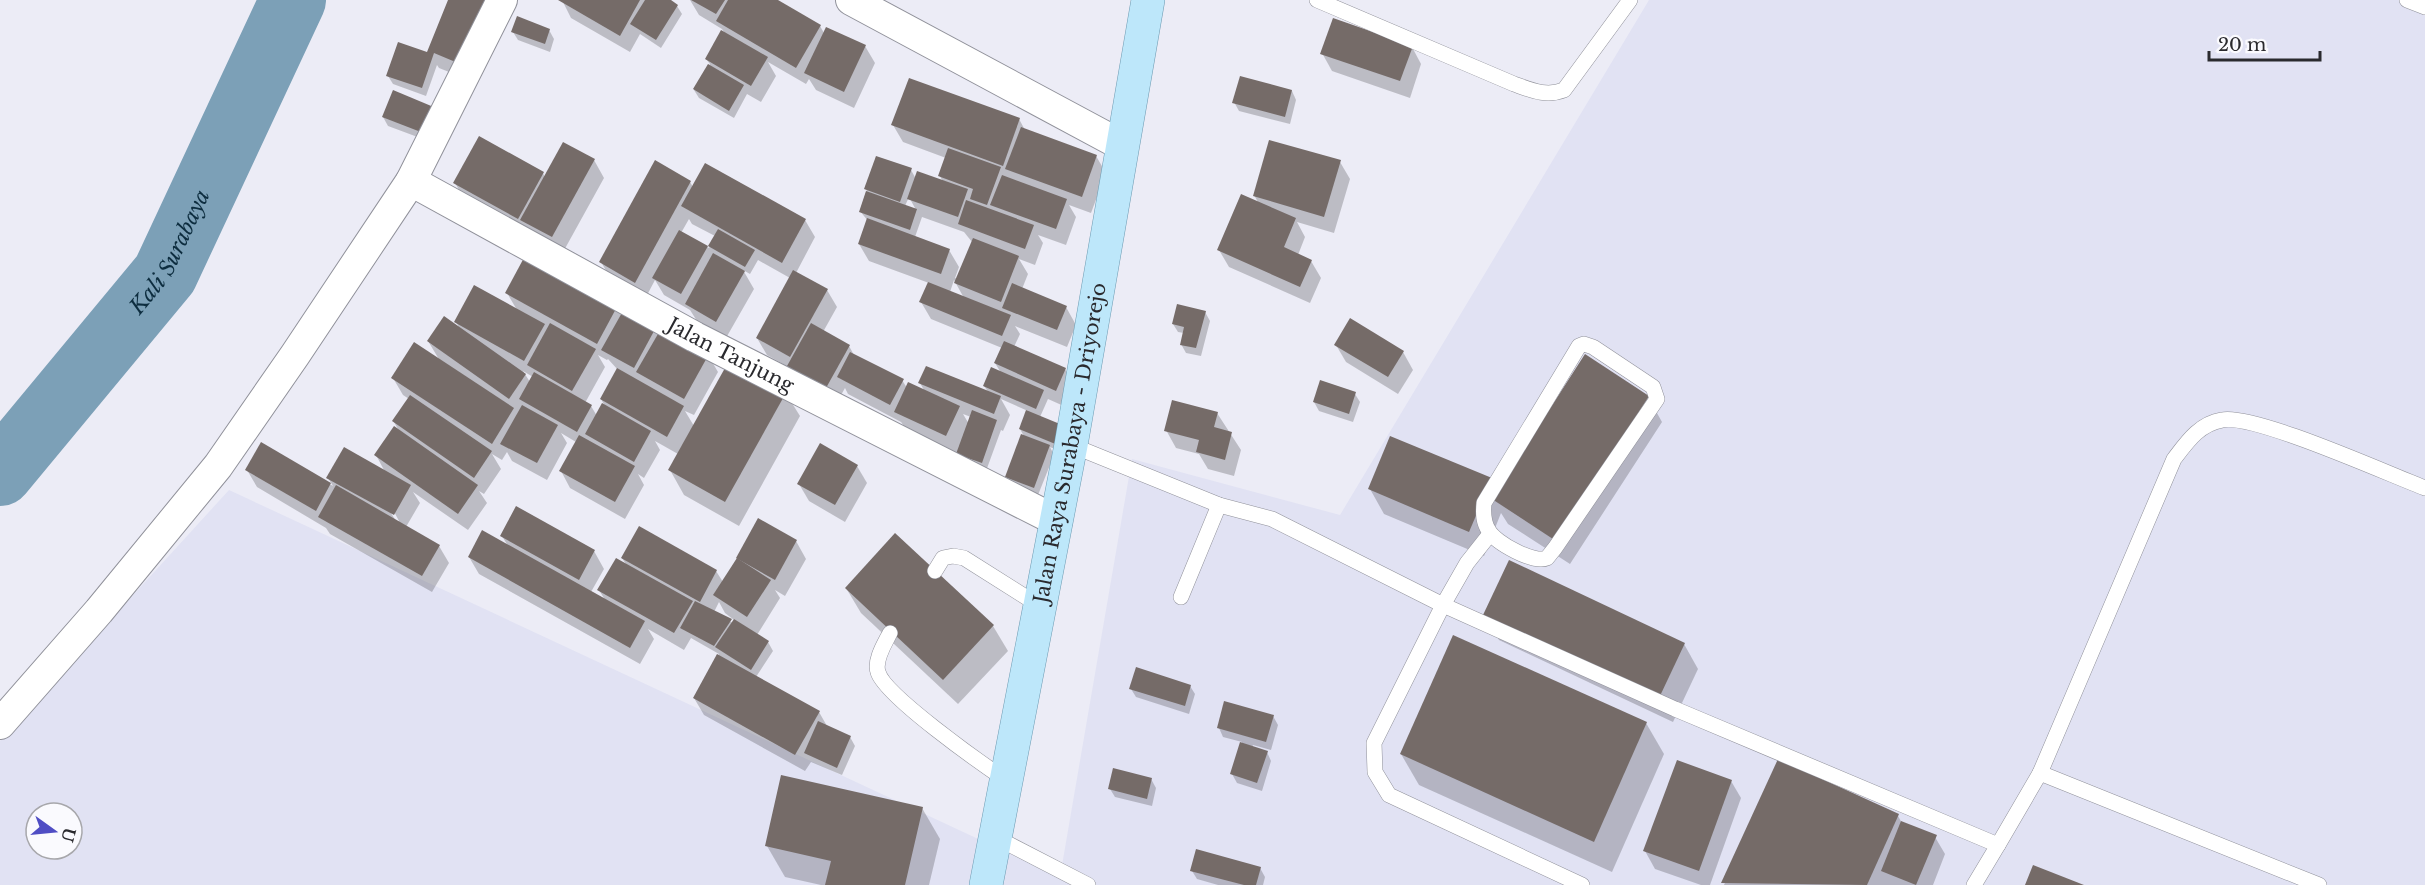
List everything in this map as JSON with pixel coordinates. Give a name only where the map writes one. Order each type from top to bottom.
[{"type":"main road","name":"Jalan Raya Surabaya - Driyorejo","points":[[986,885],[1071,445],[1148,0]]},
{"type":"street","points":[[0,724],[99,611],[218,466],[411,181],[502,0]]},
{"type":"street","points":[[851,0],[1123,146]]},
{"type":"street","name":"Jalan Tanjung","points":[[411,181],[695,337],[1057,521]]},
{"type":"lane","points":[[1317,0],[1514,84],[1539,93],[1554,94],[1564,90],[1630,0]]},
{"type":"lane","points":[[2407,0],[2425,7]]},
{"type":"lane","points":[[1584,344],[1593,347],[1653,387],[1656,393],[1654,404],[1547,558],[1541,561],[1528,558],[1490,534],[1482,515],[1490,490],[1579,346],[1584,344]]},
{"type":"lane","points":[[1974,885],[2040,773],[2174,459],[2193,433],[2223,419],[2259,424],[2425,488]]},
{"type":"lane","points":[[1071,445],[1220,505],[1272,519],[1443,605],[1675,709],[1998,846]]},
{"type":"lane","points":[[1181,597],[1220,505]]},
{"type":"lane","points":[[1490,534],[1467,563],[1443,605],[1374,743],[1375,772],[1389,795],[1582,885]]},
{"type":"lane","points":[[935,571],[944,558],[953,556],[964,558],[1040,606]]},
{"type":"lane","points":[[890,633],[879,656],[877,671],[885,684],[942,734],[1006,780]]},
{"type":"lane","points":[[2040,773],[2319,885]]},
{"type":"lane","points":[[995,837],[1088,885]]},
{"type":"shaded area","points":[[1649,0],[2425,0],[2425,885],[0,885],[0,741],[229,490],[1060,877],[1132,459],[1340,515]]},
{"type":"building","points":[[448,0],[492,0],[465,66],[434,53],[422,88],[386,76],[398,42],[427,52]]},
{"type":"building","points":[[558,0],[640,0],[620,36]]},
{"type":"building","points":[[645,0],[671,0],[678,5],[656,40],[630,24]]},
{"type":"building","points":[[691,0],[725,0],[716,14]]},
{"type":"building","points":[[728,0],[778,0],[821,25],[796,68],[716,21]]},
{"type":"building","points":[[517,16],[550,29],[545,44],[511,32]]},
{"type":"building","points":[[1333,18],[1413,46],[1400,81],[1320,54]]},
{"type":"building","points":[[826,27],[866,45],[844,92],[804,73]]},
{"type":"building","points":[[721,30],[768,57],[751,86],[705,59]]},
{"type":"building","points":[[708,64],[744,85],[729,111],[693,89]]},
{"type":"building","points":[[1240,76],[1292,90],[1285,117],[1232,103]]},
{"type":"building","points":[[909,78],[1020,118],[1003,166],[891,125]]},
{"type":"building","points":[[393,90],[436,108],[426,134],[382,117]]},
{"type":"building","points":[[1021,127],[1097,155],[1082,197],[1005,169]]},
{"type":"building","points":[[479,136],[544,172],[518,219],[453,183]]},
{"type":"building","points":[[1269,140],[1341,160],[1324,217],[1253,196]]},
{"type":"building","points":[[563,142],[595,159],[552,237],[520,220]]},
{"type":"building","points":[[948,148],[1001,167],[987,205],[970,199],[973,189],[938,176]]},
{"type":"building","points":[[876,156],[912,168],[900,202],[864,189]]},
{"type":"building","points":[[655,160],[691,181],[635,283],[599,262]]},
{"type":"building","points":[[705,163],[806,219],[782,263],[681,206]]},
{"type":"building","points":[[917,171],[968,189],[958,217],[907,199]]},
{"type":"building","points":[[1002,175],[1067,199],[1056,229],[990,205]]},
{"type":"building","points":[[866,191],[917,209],[910,230],[859,212]]},
{"type":"building","points":[[1241,194],[1296,218],[1284,247],[1312,260],[1300,287],[1217,250]]},
{"type":"building","points":[[966,200],[1034,225],[1025,249],[958,224]]},
{"type":"building","points":[[867,218],[950,249],[941,274],[858,244]]},
{"type":"building","points":[[718,229],[755,250],[745,267],[708,246]]},
{"type":"building","points":[[679,230],[708,246],[681,294],[652,278]]},
{"type":"building","points":[[973,238],[1019,256],[1001,302],[954,283]]},
{"type":"building","points":[[713,253],[745,271],[716,322],[685,304]]},
{"type":"building","points":[[526,254],[618,305],[597,344],[505,293]]},
{"type":"building","points":[[793,270],[828,289],[790,357],[756,338]]},
{"type":"building","points":[[928,282],[1011,315],[1002,336],[919,302]]},
{"type":"building","points":[[1012,283],[1067,306],[1057,330],[1002,308]]},
{"type":"building","points":[[474,285],[545,324],[524,361],[454,322]]},
{"type":"building","points":[[628,302],[660,320],[634,368],[601,350]]},
{"type":"building","points":[[1177,304],[1206,311],[1196,348],[1180,345],[1184,327],[1172,324]]},
{"type":"building","points":[[444,316],[526,374],[509,399],[427,341]]},
{"type":"building","points":[[1350,318],[1404,351],[1388,377],[1334,345]]},
{"type":"building","points":[[550,323],[596,349],[572,391],[527,365]]},
{"type":"building","points":[[811,323],[850,345],[826,388],[787,366]]},
{"type":"building","points":[[662,327],[709,354],[684,399],[636,372]]},
{"type":"building","points":[[1004,341],[1066,368],[1056,391],[994,363]]},
{"type":"building","points":[[414,342],[514,408],[492,444],[391,378]]},
{"type":"building","points":[[850,352],[904,379],[890,405],[837,377]]},
{"type":"building","points":[[1585,354],[1649,396],[1556,541],[1492,499]]},
{"type":"building","points":[[730,359],[787,391],[725,502],[668,470]]},
{"type":"building","points":[[926,366],[1001,396],[994,414],[918,383]]},
{"type":"building","points":[[991,367],[1044,390],[1036,409],[983,386]]},
{"type":"building","points":[[617,368],[684,406],[667,437],[600,399]]},
{"type":"building","points":[[534,372],[592,405],[577,432],[519,399]]},
{"type":"building","points":[[1320,380],[1356,392],[1349,414],[1313,402]]},
{"type":"building","points":[[908,382],[960,406],[946,436],[894,412]]},
{"type":"building","points":[[410,395],[492,451],[474,478],[392,421]]},
{"type":"building","points":[[1172,400],[1218,412],[1214,427],[1232,432],[1225,460],[1196,452],[1199,440],[1164,431]]},
{"type":"building","points":[[602,403],[651,431],[634,462],[585,434]]},
{"type":"building","points":[[522,405],[558,425],[537,463],[500,444]]},
{"type":"building","points":[[972,410],[997,420],[982,463],[956,454]]},
{"type":"building","points":[[1026,410],[1072,429],[1065,448],[1019,429]]},
{"type":"building","points":[[394,426],[478,485],[458,514],[374,455]]},
{"type":"building","points":[[1021,434],[1050,445],[1034,488],[1005,477]]},
{"type":"building","points":[[579,435],[635,466],[615,502],[559,471]]},
{"type":"building","points":[[1390,436],[1492,478],[1469,532],[1368,489]]},
{"type":"building","points":[[261,442],[331,483],[316,511],[245,470]]},
{"type":"building","points":[[820,443],[858,465],[835,505],[797,484]]},
{"type":"building","points":[[344,447],[411,485],[394,515],[326,478]]},
{"type":"building","points":[[336,485],[440,545],[422,576],[318,517]]},
{"type":"building","points":[[516,506],[595,550],[579,580],[500,536]]},
{"type":"building","points":[[758,518],[797,540],[775,580],[736,558]]},
{"type":"building","points":[[639,526],[717,570],[700,602],[621,558]]},
{"type":"building","points":[[482,530],[645,621],[630,648],[468,557]]},
{"type":"building","points":[[895,533],[994,625],[943,680],[845,588]]},
{"type":"building","points":[[616,558],[693,601],[674,633],[597,590]]},
{"type":"building","points":[[737,558],[771,580],[747,617],[713,595]]},
{"type":"building","points":[[1509,560],[1685,643],[1659,698],[1483,615]]},
{"type":"building","points":[[695,601],[732,619],[714,646],[680,628]]},
{"type":"building","points":[[734,619],[769,641],[751,670],[715,647]]},
{"type":"building","points":[[1453,635],[1647,722],[1594,842],[1400,754]]},
{"type":"building","points":[[717,654],[820,711],[795,755],[693,698]]},
{"type":"building","points":[[1136,667],[1191,685],[1185,706],[1129,689]]},
{"type":"building","points":[[1224,701],[1274,715],[1266,742],[1217,728]]},
{"type":"building","points":[[818,721],[851,736],[837,768],[804,753]]},
{"type":"building","points":[[1240,742],[1268,751],[1257,783],[1230,774]]},
{"type":"building","points":[[1778,759],[1899,814],[1867,885],[1721,883]]},
{"type":"building","points":[[1677,760],[1732,780],[1699,871],[1643,851]]},
{"type":"building","points":[[1113,768],[1152,778],[1147,799],[1108,789]]},
{"type":"building","points":[[781,775],[923,807],[905,885],[825,885],[831,861],[765,846]]},
{"type":"building","points":[[1901,821],[1937,835],[1916,885],[1881,871]]},
{"type":"building","points":[[1196,849],[1261,867],[1256,885],[1244,885],[1190,871]]},
{"type":"building","points":[[2033,865],[2084,885],[2025,885]]},
{"type":"waterway","name":"Kali Surabaya","points":[[0,473],[165,274],[293,0]]}]
